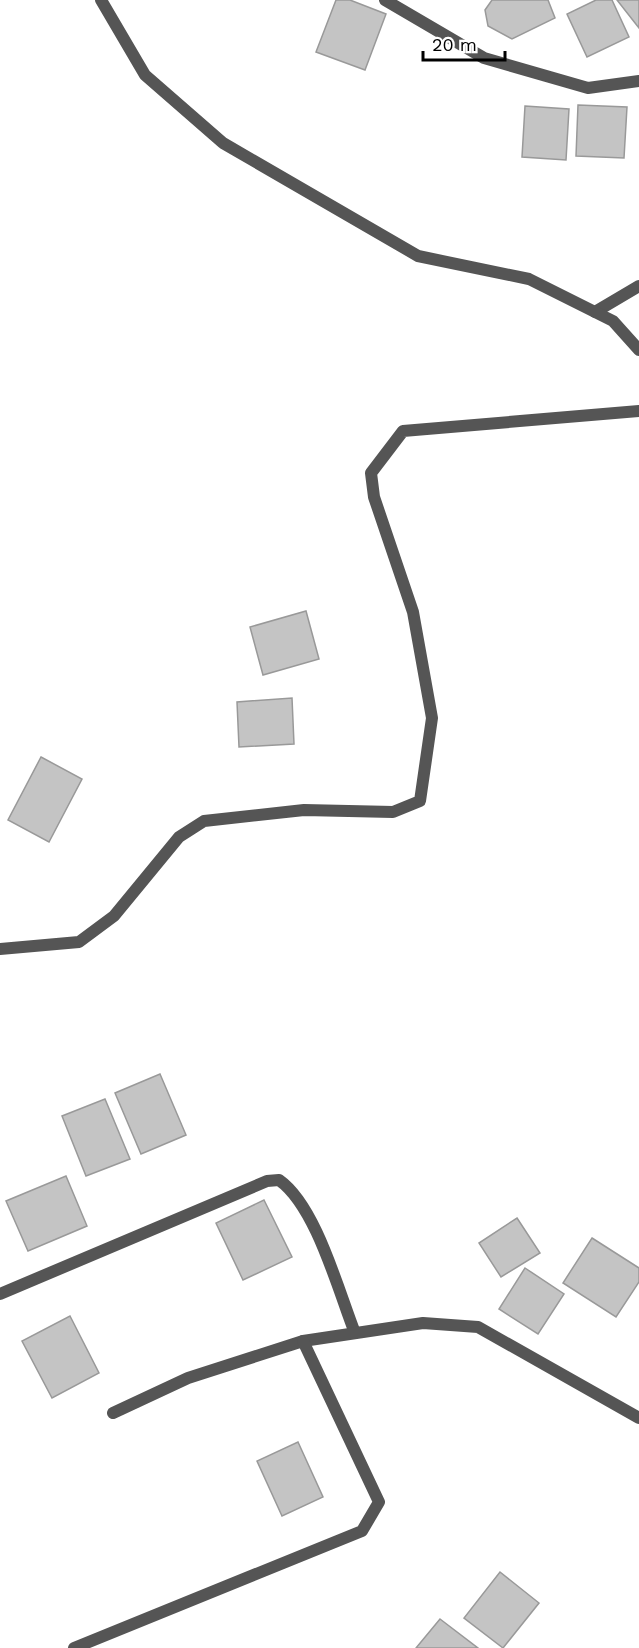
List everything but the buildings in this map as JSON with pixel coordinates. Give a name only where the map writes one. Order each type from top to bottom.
[{"type":"street","points":[[101,0],[145,75],[222,143],[418,256],[530,279],[614,321],[639,350]]},
{"type":"street","points":[[385,0],[484,58],[588,88],[639,81]]},
{"type":"street","points":[[595,312],[639,286]]},
{"type":"street","points":[[0,949],[79,942],[114,916],[179,837],[204,821],[303,810],[393,812],[420,801],[432,718],[413,612],[374,496],[371,473],[404,431],[639,411]]},
{"type":"street","points":[[0,1294],[267,1181],[279,1180],[298,1197],[310,1216],[356,1333]]},
{"type":"street","points":[[113,1413],[188,1378],[303,1341],[423,1323],[478,1327],[639,1418]]},
{"type":"street","points":[[74,1648],[362,1530],[379,1502],[303,1341]]}]
